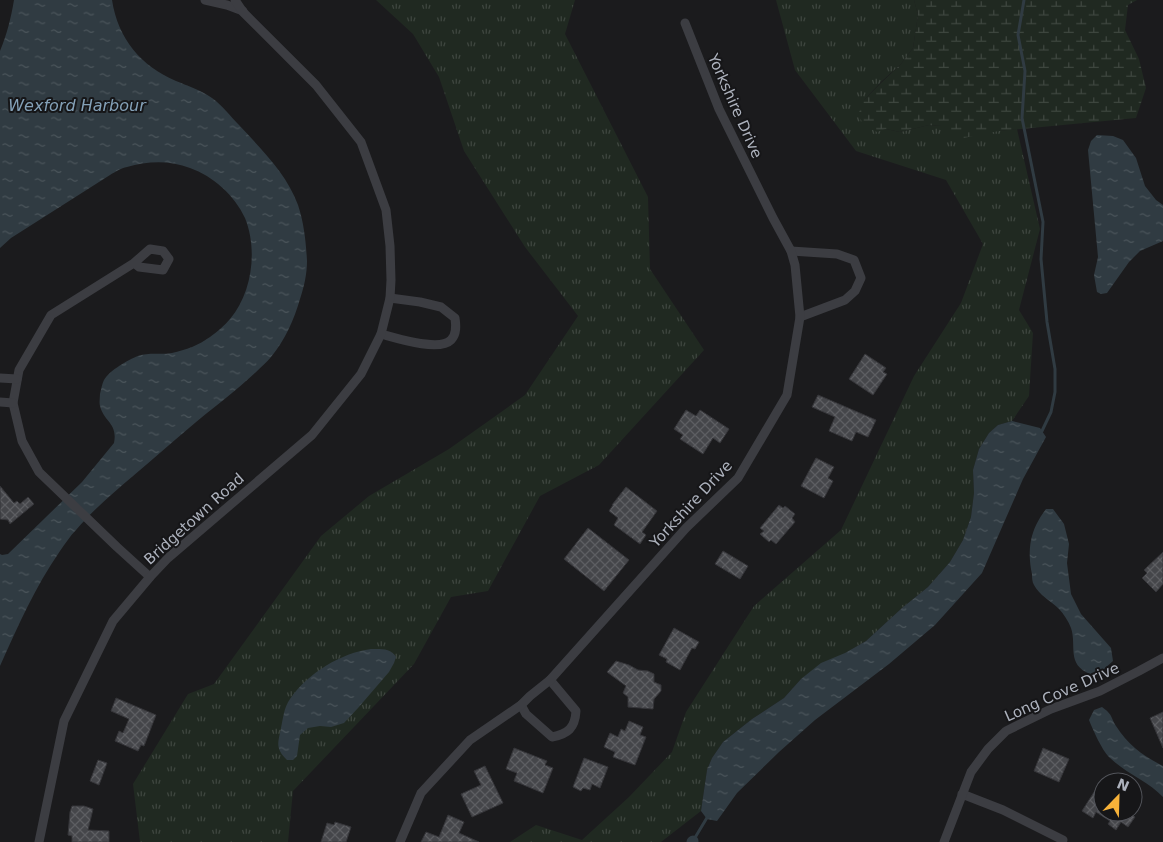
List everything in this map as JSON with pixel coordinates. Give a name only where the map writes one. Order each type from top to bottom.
[{"type":"street","name":"Bridgetown Road","points":[[205,0],[227,5],[243,12]]},
{"type":"street","name":"Bridgetown Road","points":[[39,842],[64,721],[112,621],[168,558],[312,435],[361,374],[381,334],[390,298],[390,246],[386,210],[361,142],[316,85],[243,12],[234,0]]},
{"type":"street","name":"Yorkshire Drive","points":[[400,842],[421,793],[470,740],[521,706],[550,680],[686,528],[738,478],[787,395],[800,317],[795,265],[791,251],[772,218],[718,109],[685,23]]},
{"type":"street","points":[[791,251],[837,254],[854,260],[861,278],[856,291],[845,300],[800,317]]},
{"type":"street","points":[[134,263],[51,315],[19,370],[13,403],[22,441],[40,472],[150,577]]},
{"type":"street","points":[[381,334],[430,345],[441,345],[449,342],[455,332],[454,318],[441,307],[390,298]]},
{"type":"street","points":[[0,378],[17,379]]},
{"type":"street","points":[[0,402],[13,403]]},
{"type":"street","name":"Long Cove Drive","points":[[944,842],[971,772],[988,749],[1006,731],[1050,709],[1100,691],[1163,658]]},
{"type":"street","points":[[521,706],[526,714],[552,737],[563,735],[572,727],[576,720],[576,711],[550,680]]},
{"type":"street","points":[[962,794],[1004,810],[1063,840]]},
{"type":"green space","points":[[376,0],[575,0],[565,34],[648,197],[650,269],[704,350],[599,465],[540,496],[488,591],[451,597],[414,664],[293,791],[288,842],[140,842],[133,784],[188,694],[214,684],[321,536],[369,496],[449,449],[525,395],[578,316],[525,247],[464,151],[439,77],[413,34]]},
{"type":"green space","points":[[776,0],[914,0],[918,15],[913,48],[901,64],[864,100],[877,131],[886,129],[900,132],[929,125],[999,131],[1017,129],[1040,229],[1019,310],[1033,333],[1029,396],[1012,421],[998,425],[989,433],[979,449],[973,470],[974,493],[971,517],[963,540],[950,562],[928,587],[866,641],[801,679],[784,698],[752,719],[723,742],[712,758],[707,770],[701,811],[661,842],[510,842],[536,825],[582,840],[629,797],[672,752],[686,712],[754,606],[841,530],[914,376],[961,303],[983,244],[946,180],[856,151],[795,70]]},
{"type":"green space","points":[[914,0],[1137,0],[1128,5],[1125,30],[1139,59],[1146,88],[1136,118],[999,131],[953,140],[941,126],[929,125],[900,132],[886,129],[877,132],[864,125],[858,115],[864,100],[901,64],[913,48],[918,15]]},
{"type":"water","name":"Wexford Harbour","points":[[14,0],[112,0],[115,14],[126,39],[142,59],[163,75],[199,90],[216,101],[273,162],[287,183],[298,205],[307,261],[305,280],[298,307],[281,344],[268,361],[111,495],[74,532],[51,565],[35,593],[0,666],[0,554],[8,554],[82,482],[114,443],[114,431],[100,404],[100,394],[104,380],[115,369],[138,356],[168,354],[192,347],[218,331],[230,319],[243,297],[251,271],[252,257],[249,230],[245,218],[229,195],[215,182],[199,172],[182,165],[158,162],[135,165],[118,170],[11,238],[0,248],[0,51]]},
{"type":"water","points":[[1097,135],[1113,136],[1123,140],[1136,158],[1145,186],[1156,200],[1163,205],[1163,241],[1140,251],[1129,262],[1107,293],[1101,294],[1097,292],[1094,275],[1098,257],[1088,150],[1091,141]]},
{"type":"water","points":[[1012,421],[1040,428],[1046,437],[1023,479],[982,573],[935,625],[889,664],[815,720],[779,752],[737,793],[717,821],[707,819],[701,811],[707,770],[712,758],[723,742],[752,719],[784,698],[801,679],[821,663],[845,653],[866,641],[928,587],[950,562],[963,540],[971,517],[974,493],[973,470],[979,449],[989,433],[998,425]]},
{"type":"water","points":[[1046,509],[1053,509],[1064,524],[1069,544],[1067,563],[1071,594],[1081,614],[1111,648],[1113,661],[1104,669],[1090,674],[1083,670],[1075,660],[1073,635],[1066,618],[1059,609],[1036,589],[1033,582],[1030,556],[1031,540],[1036,524]]},
{"type":"water","points":[[371,649],[385,650],[394,654],[396,657],[389,672],[344,723],[331,727],[308,728],[300,735],[297,756],[293,760],[287,760],[279,749],[278,742],[284,713],[290,699],[306,681],[326,666],[348,655]]},
{"type":"water","points":[[1102,707],[1110,714],[1116,726],[1131,744],[1163,766],[1163,797],[1143,782],[1143,772],[1128,772],[1115,763],[1103,750],[1089,720],[1094,710]]},
{"type":"building","points":[[865,354],[886,368],[883,372],[887,374],[873,395],[849,379]]},
{"type":"building","points":[[818,395],[876,420],[868,437],[856,432],[852,441],[829,431],[835,417],[812,407]]},
{"type":"building","points":[[686,410],[696,416],[700,410],[729,429],[720,443],[713,438],[703,454],[680,439],[683,435],[674,429]]},
{"type":"building","points":[[816,458],[834,467],[828,478],[833,481],[824,498],[801,486]]},
{"type":"building","points":[[0,486],[14,503],[17,501],[20,504],[28,497],[34,504],[10,524],[8,520],[0,519]]},
{"type":"building","points":[[626,487],[657,511],[642,532],[646,535],[640,544],[614,525],[618,518],[609,511]]},
{"type":"building","points":[[779,505],[783,508],[785,506],[795,514],[792,518],[795,522],[776,544],[771,540],[769,542],[760,534],[764,531],[760,528]]},
{"type":"building","points":[[588,528],[629,560],[604,591],[564,559]]},
{"type":"building","points":[[723,551],[748,566],[740,579],[715,564]]},
{"type":"building","points":[[1163,552],[1163,584],[1156,592],[1142,578],[1147,573],[1144,570]]},
{"type":"building","points":[[674,628],[699,642],[695,649],[692,648],[680,670],[666,662],[667,659],[659,655]]},
{"type":"building","points":[[616,661],[654,674],[654,682],[661,685],[661,691],[654,699],[653,709],[628,707],[628,697],[623,693],[626,686],[607,672]]},
{"type":"building","points":[[116,698],[156,715],[144,746],[141,745],[138,751],[115,741],[119,731],[123,733],[129,719],[111,711]]},
{"type":"building","points":[[1163,712],[1163,748],[1150,718]]},
{"type":"building","points":[[629,721],[643,727],[640,735],[646,737],[635,765],[613,757],[615,752],[604,747],[610,733],[618,737],[621,729],[625,731]]},
{"type":"building","points":[[514,748],[547,761],[545,765],[553,768],[543,793],[514,781],[517,773],[506,769]]},
{"type":"building","points":[[1043,748],[1069,759],[1059,782],[1034,771]]},
{"type":"building","points":[[584,758],[608,767],[600,788],[592,784],[590,790],[583,788],[581,791],[573,787]]},
{"type":"building","points":[[98,760],[107,763],[99,785],[90,781]]},
{"type":"building","points":[[485,766],[503,803],[472,817],[461,794],[481,785],[474,771]]},
{"type":"building","points":[[1093,794],[1093,818],[1082,811]]},
{"type":"building","points":[[72,806],[84,806],[93,809],[88,830],[109,831],[109,842],[72,842],[72,836],[68,835]]},
{"type":"building","points":[[448,815],[464,822],[459,833],[479,842],[421,842],[426,832],[439,837]]},
{"type":"building","points":[[335,822],[351,827],[346,842],[321,842],[327,823],[334,825]]},
{"type":"building","points":[[1109,822],[1121,822],[1116,830],[1108,824]]},
{"type":"building","points":[[1121,822],[1132,822],[1128,827]]},
{"type":"waterway","points":[[1024,0],[1018,35],[1025,71],[1022,118],[1043,222],[1041,259],[1047,322],[1055,369],[1055,392],[1051,412],[1041,433]]},
{"type":"waterway","points":[[693,841],[708,816]]}]
